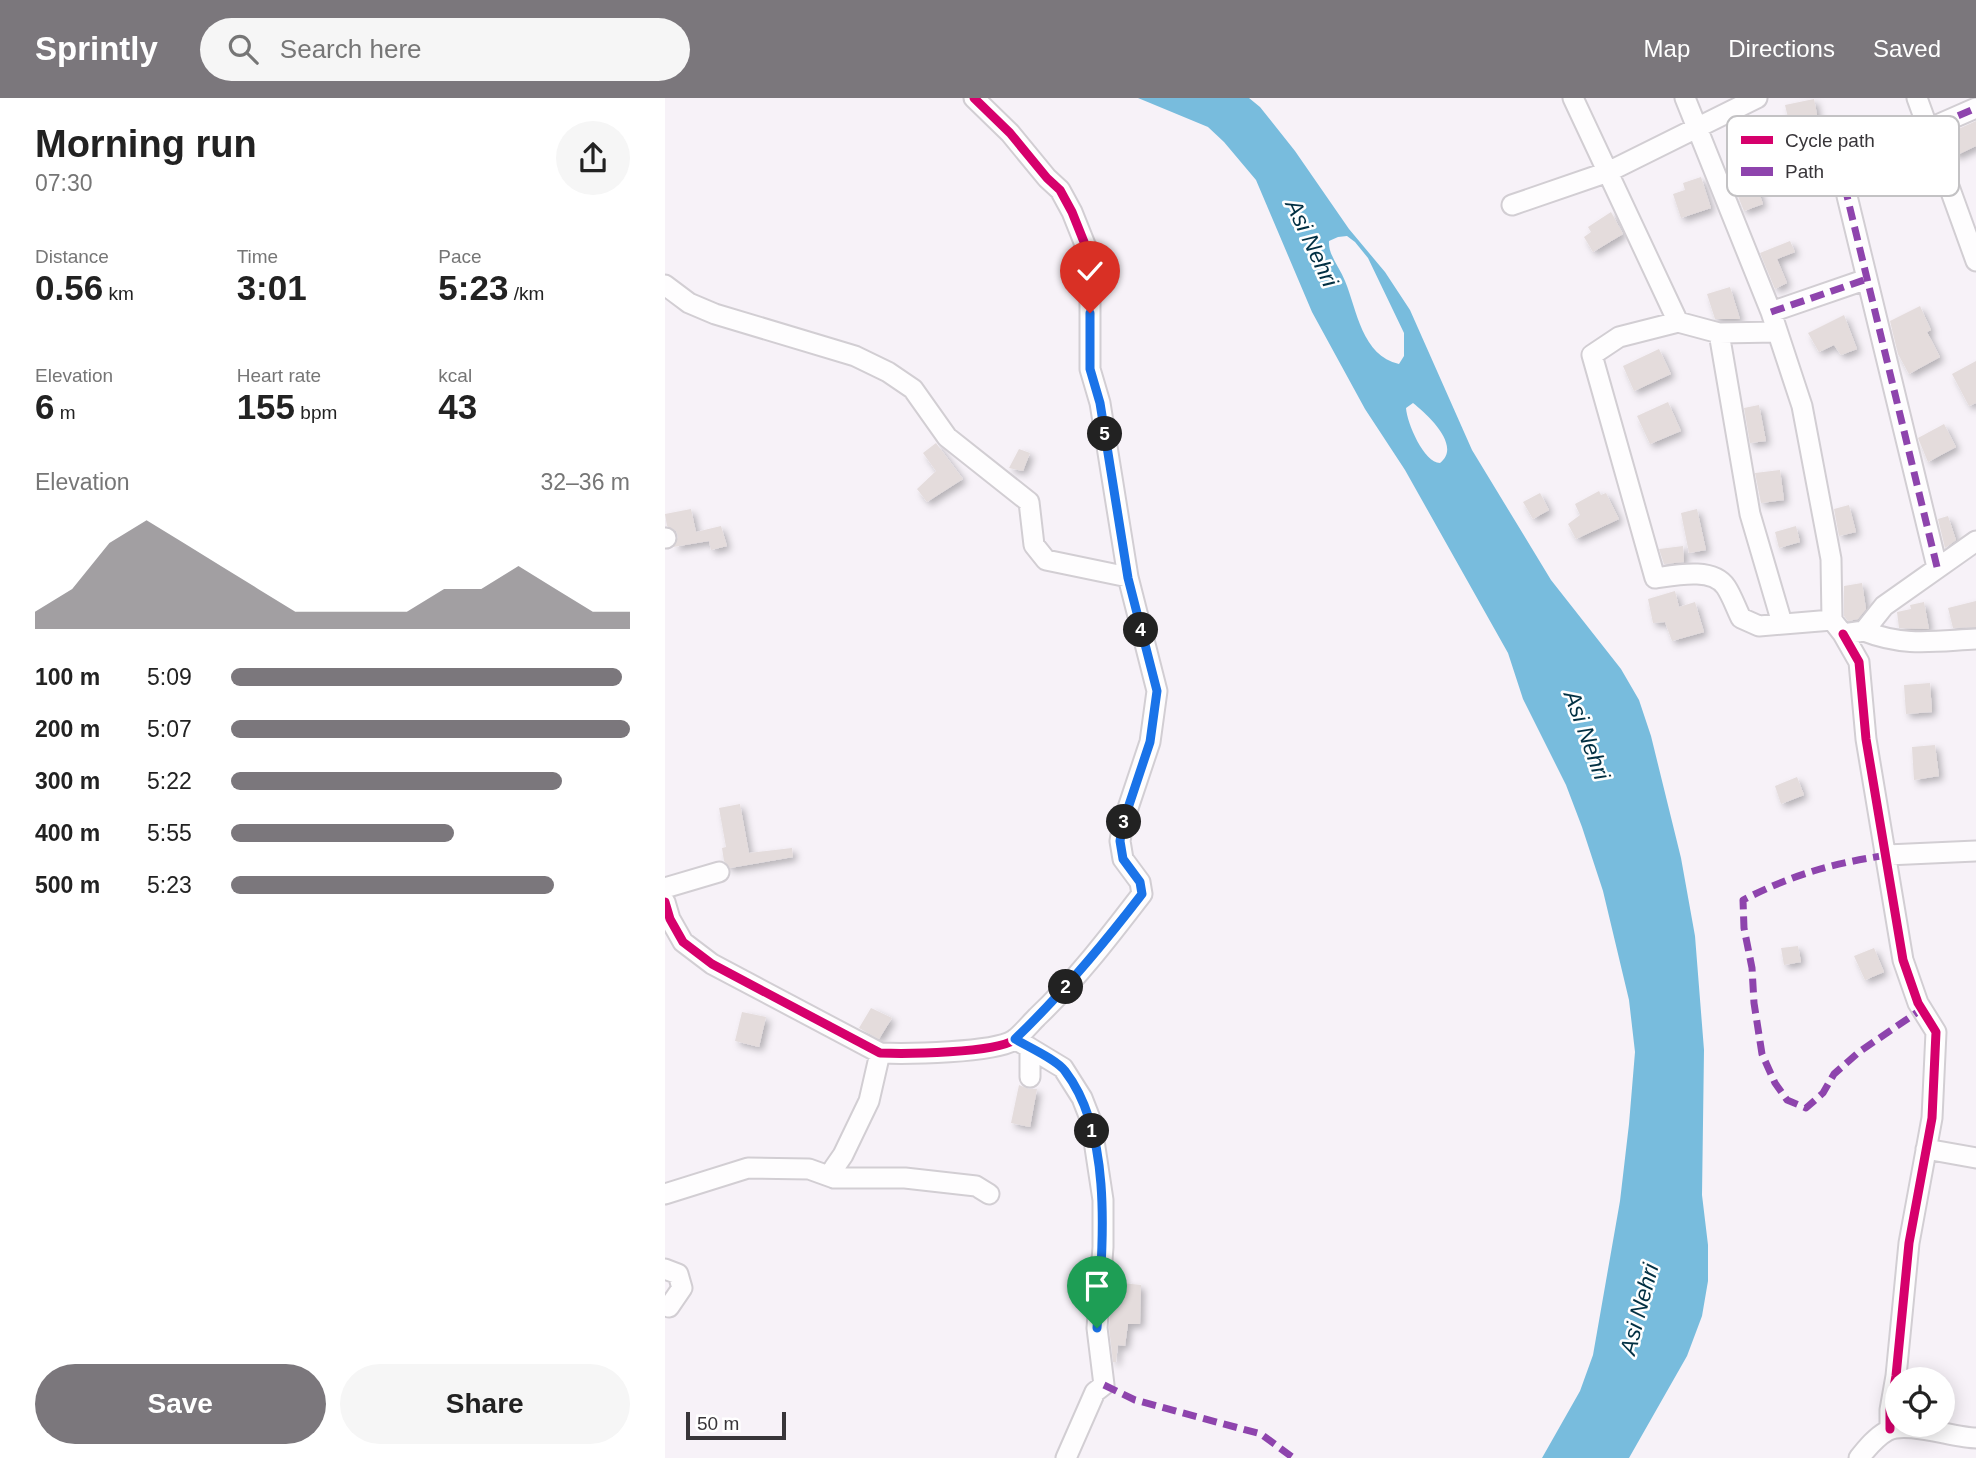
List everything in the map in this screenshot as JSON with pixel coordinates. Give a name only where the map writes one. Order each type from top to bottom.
[{"type":"street","points":[[974,98],[1010,133],[1060,190],[1090,257],[1090,369],[1100,403],[1128,578],[1157,691],[1150,742],[1123,823],[1120,841],[1123,859],[1140,882],[1142,894],[1022,1043]]},
{"type":"street","points":[[1573,98],[1678,322]]},
{"type":"street","points":[[1685,98],[1771,312],[1802,406],[1831,559],[1837,627],[1859,662],[1866,739],[1903,960],[1918,1003],[1936,1031],[1935,1078],[1926,1149],[1909,1243],[1897,1367]]},
{"type":"street","points":[[1512,205],[1608,172],[1757,98]]},
{"type":"street","points":[[1917,98],[1923,116]]},
{"type":"street","points":[[1958,116],[1976,108]]},
{"type":"street","points":[[1847,196],[1937,567]]},
{"type":"street","points":[[1952,196],[1976,261]]},
{"type":"street","points":[[1771,312],[1867,279]]},
{"type":"street","points":[[665,285],[689,303],[715,314],[855,356],[888,372],[913,388],[947,437],[1029,502],[1034,545],[1046,560],[1128,578]]},
{"type":"street","points":[[1777,332],[1719,333],[1678,322],[1619,337],[1592,355],[1655,578],[1679,575],[1714,576],[1725,585],[1741,618],[1759,626],[1782,623],[1837,627],[1864,631],[1884,640],[1917,644],[1976,639]]},
{"type":"street","points":[[1719,333],[1750,514],[1782,623]]},
{"type":"street","points":[[1864,631],[1884,606],[1976,541]]},
{"type":"street","points":[[1887,855],[1976,851]]},
{"type":"street","points":[[665,888],[719,872]]},
{"type":"street","points":[[665,902],[670,919],[683,942],[712,964],[880,1053],[942,1052],[1022,1043],[1063,1068],[1082,1098],[1091,1121],[1103,1200],[1103,1247],[1097,1328],[1104,1385],[1094,1392],[1066,1458]]},
{"type":"street","points":[[1022,1043],[1030,1077]]},
{"type":"street","points":[[834,1178],[834,1168],[869,1101],[880,1053]]},
{"type":"street","points":[[1926,1149],[1976,1158]]},
{"type":"street","points":[[665,1194],[748,1168],[809,1169],[834,1178],[905,1178],[976,1186],[989,1194]]},
{"type":"street","points":[[665,1269],[678,1274],[682,1288],[669,1307]]},
{"type":"street","points":[[1859,1458],[1885,1433]]},
{"type":"street","points":[[1955,1435],[1976,1438]]},
{"type":"water","name":"Asi Nehri","points":[[1138,98],[1249,98],[1260,107],[1295,151],[1349,229],[1385,272],[1410,310],[1472,450],[1551,580],[1621,669],[1639,700],[1651,736],[1681,858],[1695,936],[1704,1050],[1702,1195],[1708,1245],[1708,1281],[1702,1316],[1687,1356],[1629,1458],[1542,1458],[1580,1391],[1593,1355],[1620,1201],[1629,1124],[1635,1052],[1629,1000],[1603,891],[1566,785],[1523,699],[1508,653],[1405,470],[1365,409],[1312,312],[1256,180],[1208,127]],"holes":[[[1347,236],[1368,258],[1404,333],[1404,356],[1399,364],[1377,352],[1369,342],[1332,256],[1329,241]],[[1413,403],[1434,423],[1445,440],[1446,456],[1440,463],[1428,457],[1413,432],[1406,408]]]},
{"type":"building","points":[[1814,99],[1817,116],[1788,116],[1785,105]]},
{"type":"building","points":[[1976,121],[1976,146],[1959,154],[1959,129]]},
{"type":"building","points":[[1701,177],[1711,208],[1681,218],[1673,194],[1685,190],[1683,183]]},
{"type":"building","points":[[1738,196],[1760,196],[1763,204],[1744,211]]},
{"type":"building","points":[[1611,212],[1623,234],[1593,252],[1584,237],[1591,232],[1588,227]]},
{"type":"building","points":[[1790,241],[1795,252],[1777,259],[1787,283],[1775,289],[1760,253]]},
{"type":"building","points":[[1730,287],[1740,319],[1715,319],[1707,294]]},
{"type":"building","points":[[1920,306],[1931,330],[1927,332],[1940,357],[1909,374],[1898,354],[1890,321]]},
{"type":"building","points":[[1844,315],[1857,349],[1841,355],[1834,345],[1819,352],[1808,333]]},
{"type":"building","points":[[1659,349],[1671,374],[1634,391],[1623,366]]},
{"type":"building","points":[[1976,361],[1976,403],[1969,406],[1952,374]]},
{"type":"building","points":[[1668,402],[1681,431],[1650,444],[1637,416]]},
{"type":"building","points":[[1759,405],[1766,441],[1750,443],[1744,408]]},
{"type":"building","points":[[1944,424],[1956,447],[1928,462],[1918,438]]},
{"type":"building","points":[[936,443],[963,479],[927,502],[917,489],[936,471],[923,453]]},
{"type":"building","points":[[1019,449],[1030,453],[1023,471],[1009,468]]},
{"type":"building","points":[[1780,470],[1784,500],[1761,503],[1755,473]]},
{"type":"building","points":[[1599,491],[1601,495],[1606,493],[1619,519],[1576,539],[1568,524],[1580,515],[1575,504]]},
{"type":"building","points":[[1540,493],[1549,510],[1533,519],[1523,502]]},
{"type":"building","points":[[1849,505],[1856,532],[1839,536],[1834,509]]},
{"type":"building","points":[[691,509],[696,532],[721,526],[727,546],[711,550],[709,541],[673,547],[678,537],[676,531],[667,526],[665,514]]},
{"type":"building","points":[[1697,509],[1706,550],[1689,553],[1681,513]]},
{"type":"building","points":[[1948,516],[1956,540],[1945,548],[1938,519]]},
{"type":"building","points":[[1796,526],[1800,542],[1779,548],[1775,532]]},
{"type":"building","points":[[1683,546],[1684,562],[1664,564],[1659,549]]},
{"type":"building","points":[[1862,583],[1866,609],[1858,619],[1848,621],[1844,616],[1844,586]]},
{"type":"building","points":[[1675,591],[1679,607],[1695,602],[1704,632],[1672,641],[1665,622],[1653,623],[1648,599]]},
{"type":"building","points":[[1976,601],[1976,627],[1953,628],[1948,608]]},
{"type":"building","points":[[1924,602],[1929,629],[1899,628],[1897,612]]},
{"type":"building","points":[[1930,683],[1932,712],[1906,714],[1904,685]]},
{"type":"building","points":[[1935,745],[1939,776],[1914,780],[1912,747]]},
{"type":"building","points":[[1797,777],[1804,795],[1781,804],[1775,786]]},
{"type":"building","points":[[740,804],[749,853],[792,848],[793,857],[730,868],[724,861],[722,848],[726,847],[719,808]]},
{"type":"building","points":[[1798,946],[1801,962],[1784,965],[1781,948]]},
{"type":"building","points":[[1874,948],[1884,972],[1865,980],[1854,956]]},
{"type":"building","points":[[871,1008],[892,1018],[879,1039],[859,1028]]},
{"type":"building","points":[[742,1012],[766,1017],[759,1047],[735,1041]]},
{"type":"building","points":[[1019,1085],[1037,1089],[1030,1127],[1011,1123]]},
{"type":"building","points":[[1113,1282],[1141,1285],[1140,1324],[1128,1324],[1125,1346],[1118,1345],[1116,1362],[1113,1362],[1109,1328]]},
{"type":"marked path","points":[[1958,116],[1976,108]]},
{"type":"marked path","points":[[1847,196],[1937,567]]},
{"type":"marked path","points":[[1771,312],[1867,279]]},
{"type":"marked path","points":[[1887,855],[1813,871],[1743,900],[1744,928],[1752,968],[1762,1054],[1775,1083],[1787,1100],[1806,1108],[1823,1093],[1834,1074],[1859,1052],[1922,1009]]},
{"type":"marked path","points":[[1104,1385],[1135,1400],[1261,1434],[1292,1457]]},
{"type":"cycle path","points":[[665,902],[670,919],[683,942],[712,964],[880,1053],[910,1053],[988,1048],[1014,1040],[1079,973],[1142,894],[1140,882],[1123,859],[1120,841],[1123,823],[1150,742],[1157,691],[1128,577],[1100,403],[1090,369],[1090,257],[1060,190],[1010,133],[974,98]]},
{"type":"cycle path","points":[[1843,634],[1859,662],[1866,739],[1903,960],[1918,1003],[1936,1032],[1932,1118],[1909,1243],[1897,1367]]},
{"type":"route","points":[[1090,313],[1090,369],[1100,403],[1128,578],[1157,691],[1150,742],[1123,823],[1120,841],[1123,859],[1140,882],[1142,894],[1094,956],[1015,1039],[1063,1068],[1082,1098],[1091,1121],[1103,1200],[1103,1247],[1097,1328]]}]
